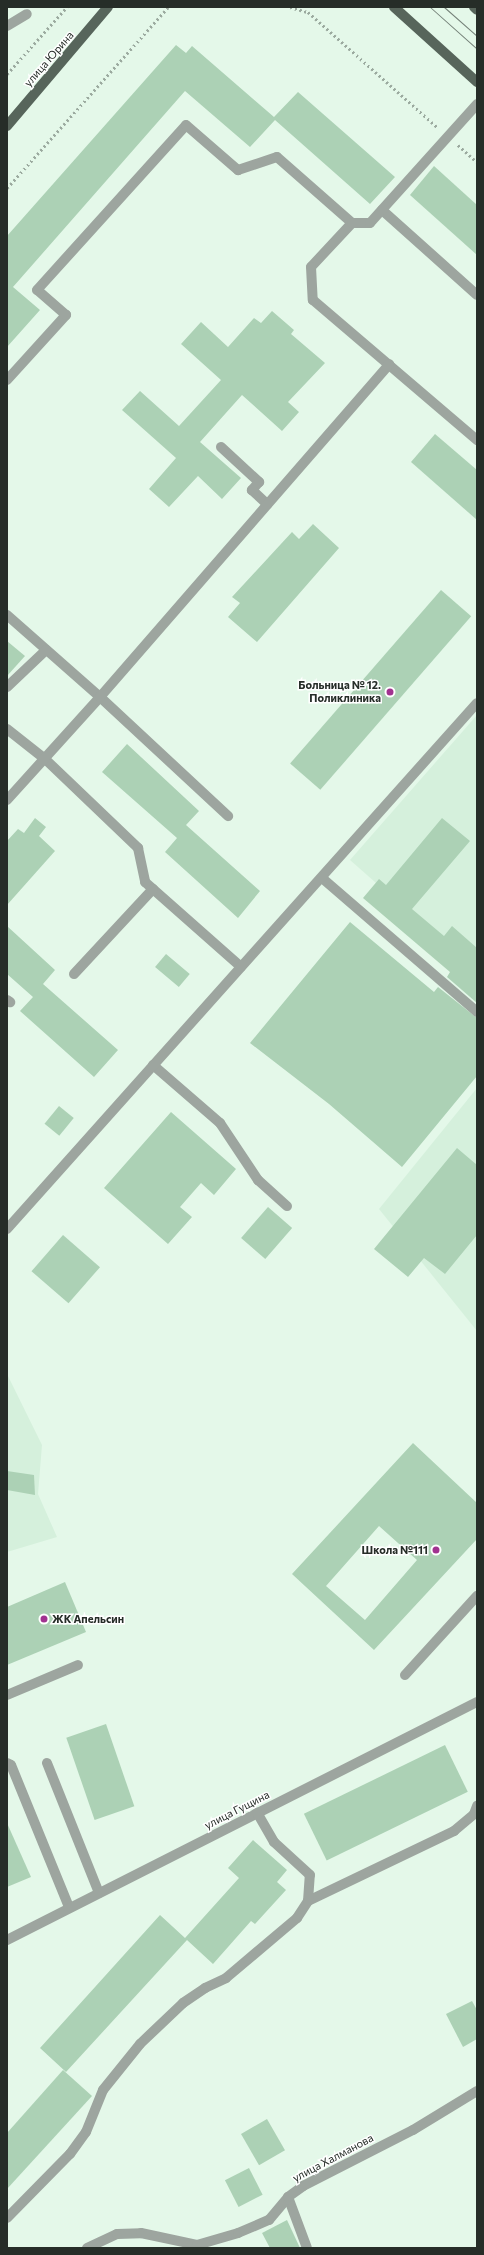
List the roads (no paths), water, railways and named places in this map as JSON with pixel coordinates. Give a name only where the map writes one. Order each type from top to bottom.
[{"type":"main road","name":"улица Юрина","points":[[7,126],[108,7]]},
{"type":"main road","points":[[394,7],[477,82]]},
{"type":"main road","points":[[474,7],[477,10]]},
{"type":"street","points":[[7,26],[27,14]]},
{"type":"street","points":[[7,380],[66,314],[37,290],[186,125],[238,170],[277,157],[352,223],[370,223],[477,104]]},
{"type":"street","points":[[382,210],[477,295]]},
{"type":"street","points":[[352,223],[311,268],[313,300],[477,440]]},
{"type":"street","points":[[7,800],[100,697],[389,364]]},
{"type":"street","points":[[221,447],[259,482],[252,490],[267,504]]},
{"type":"street","points":[[7,615],[100,697],[228,816]]},
{"type":"street","points":[[7,687],[46,650]]},
{"type":"street","points":[[7,1229],[477,703]]},
{"type":"street","points":[[7,729],[45,759],[138,848],[145,882],[241,967]]},
{"type":"street","points":[[322,878],[477,1012]]},
{"type":"street","points":[[74,974],[153,889]]},
{"type":"street","points":[[153,1065],[220,1123],[258,1180],[287,1206]]},
{"type":"street","points":[[405,1675],[477,1596]]},
{"type":"street","points":[[7,1695],[78,1665]]},
{"type":"street","name":"улица Гущина","points":[[7,1940],[69,1907],[477,1702]]},
{"type":"street","points":[[7,1763],[11,1765],[69,1907]]},
{"type":"street","points":[[47,1763],[99,1893]]},
{"type":"street","points":[[308,1901],[454,1831],[474,1814],[477,1806]]},
{"type":"street","points":[[7,2218],[70,2154],[86,2132],[103,2090],[140,2044],[183,2003],[205,1988],[226,1978],[297,1918],[308,1901],[310,1875],[274,1842],[257,1813]]},
{"type":"street","name":"улица Халманова","points":[[87,2248],[95,2242],[125,2234],[140,2233],[197,2245],[269,2220],[288,2197],[303,2186],[413,2130],[477,2091]]},
{"type":"street","points":[[288,2197],[307,2248]]},
{"type":"tram line","points":[[430,7],[477,49]]},
{"type":"tram line","points":[[444,7],[477,36]]},
{"type":"place","name":"Больница № 12. Поликлиника","points":[[390,692]]},
{"type":"place","name":"Школа №111","points":[[436,1550]]},
{"type":"place","name":"ЖК Апельсин","points":[[44,1619]]}]
